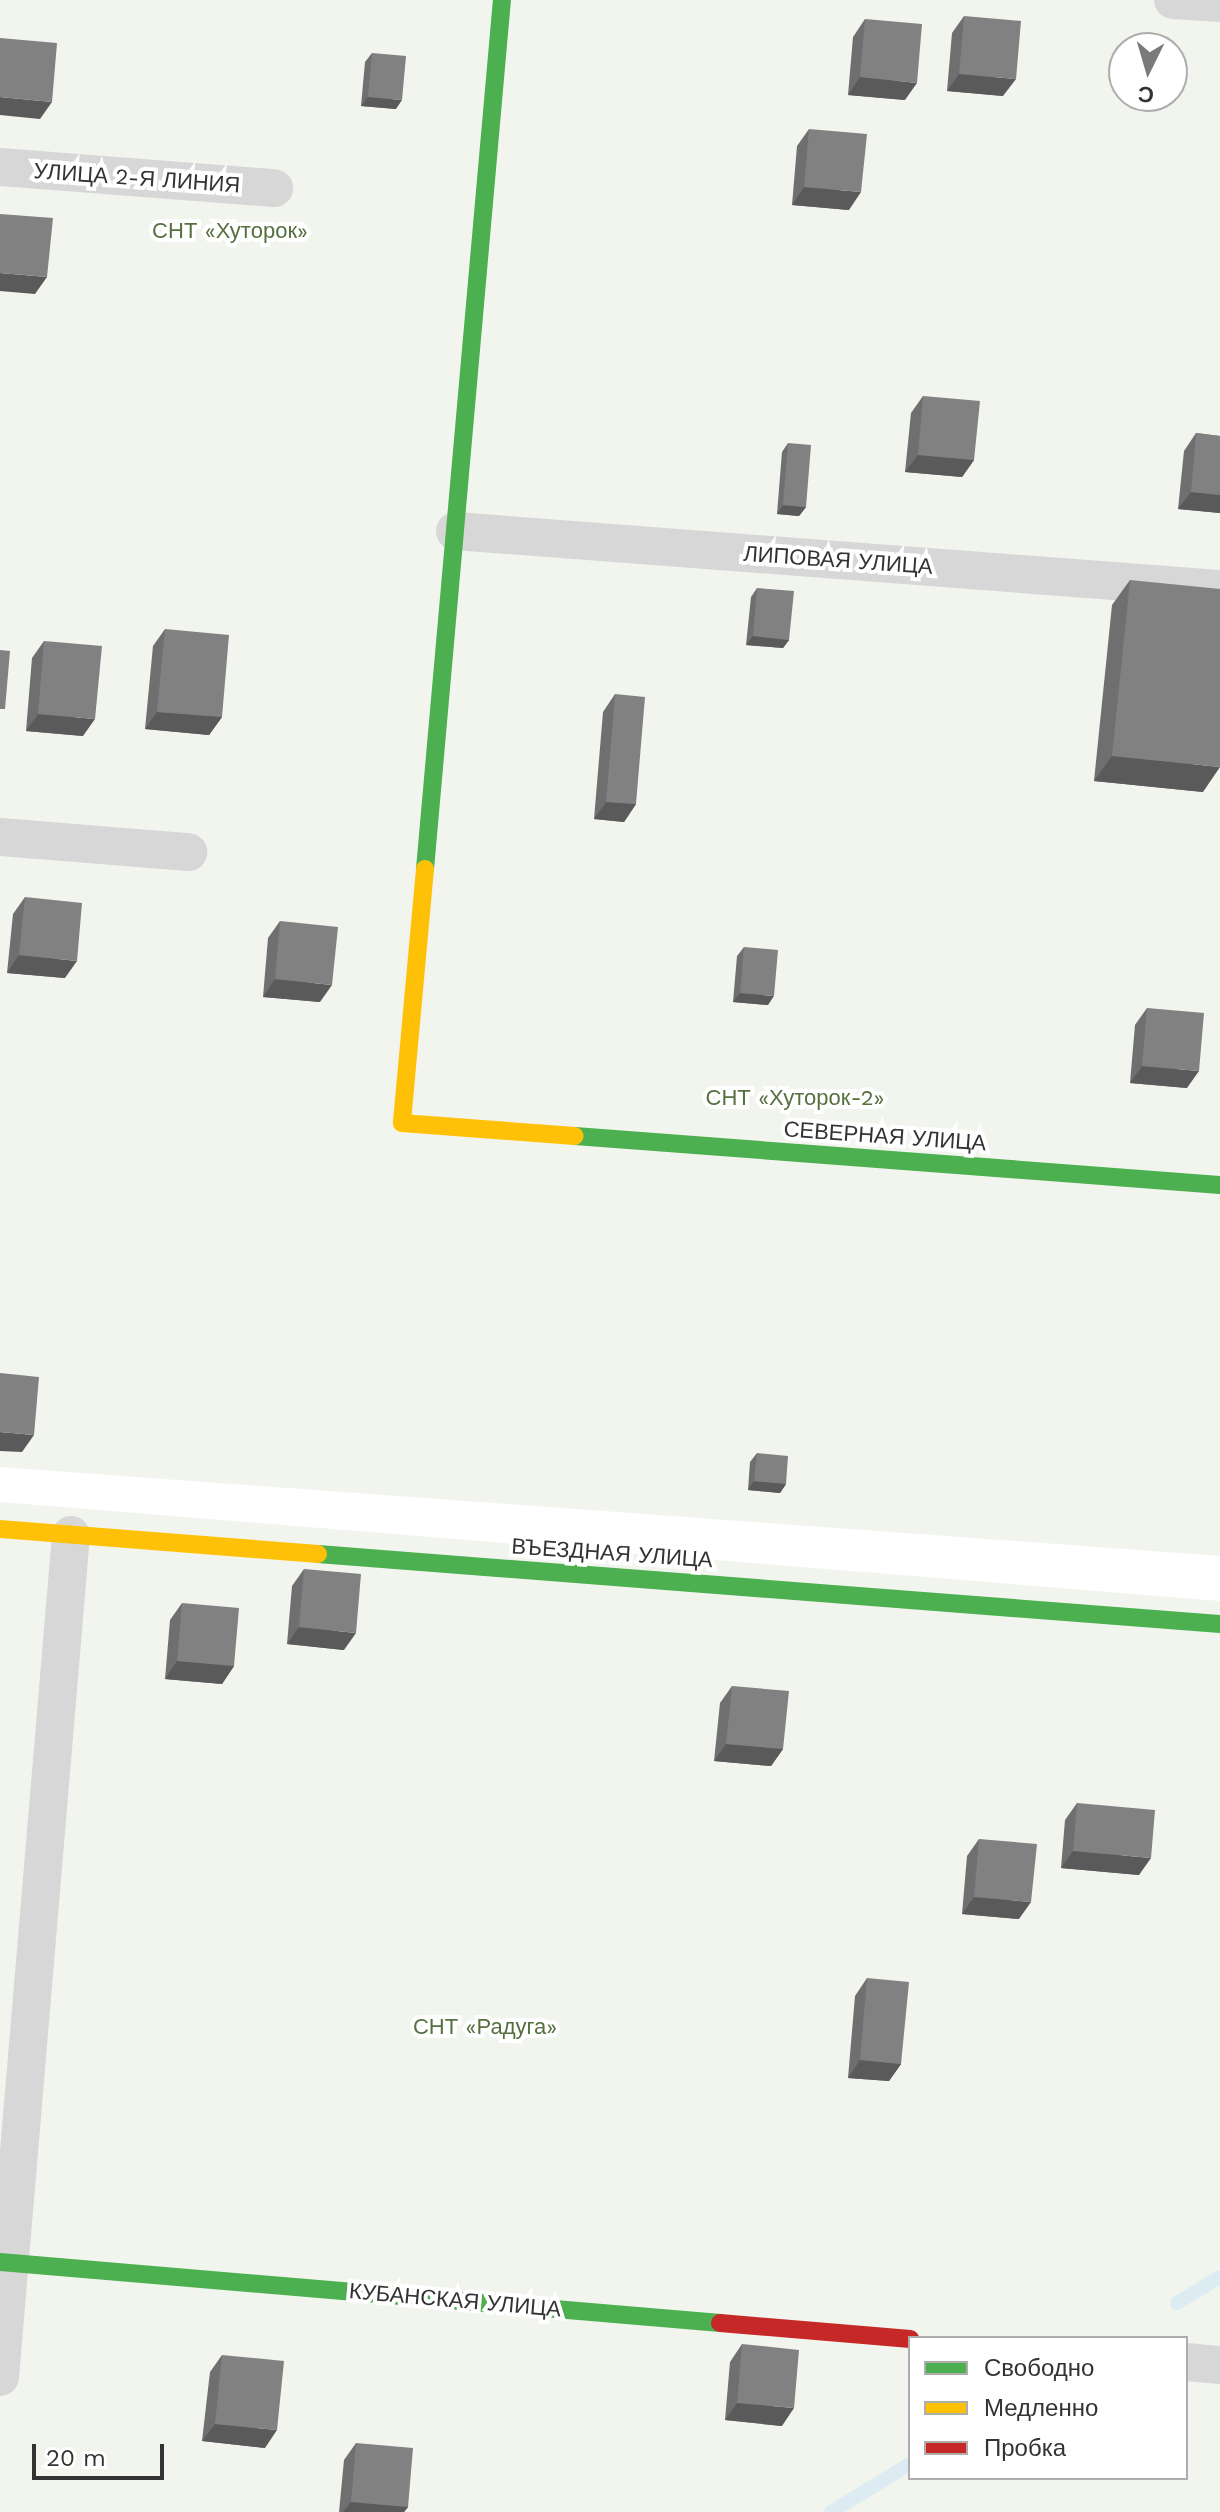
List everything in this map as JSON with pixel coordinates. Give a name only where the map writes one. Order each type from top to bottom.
[{"type":"street","points":[[455,531],[502,0]]},
{"type":"street","points":[[1173,0],[1220,3]]},
{"type":"street","name":"УЛИЦА 2-Я ЛИНИЯ","points":[[0,167],[274,188]]},
{"type":"street","name":"ЛИПОВАЯ УЛИЦА","points":[[455,531],[1220,589]]},
{"type":"street","name":"СЕВЕРНАЯ УЛИЦА","points":[[455,531],[402,1123],[1220,1185]]},
{"type":"street","points":[[0,837],[188,852]]},
{"type":"street","name":"ВЪЕЗДНАЯ УЛИЦА","points":[[0,1529],[1220,1624]]},
{"type":"street","points":[[0,2377],[6,2263],[71,1535]]},
{"type":"street","name":"КУБАНСКАЯ УЛИЦА","points":[[6,2263],[908,2339]]},
{"type":"street","points":[[1188,2362],[1220,2365]]},
{"type":"green space","name":"СНТ «Хуторок-2»","points":[[0,0],[1220,0],[1220,1556],[0,1467]]},
{"type":"green space","name":"СНТ «Радуга»","points":[[0,1502],[1220,1601],[1220,2512],[0,2512]]},
{"type":"building","points":[[964,16],[1021,21],[1016,79],[959,74]]},
{"type":"building","points":[[865,19],[922,24],[917,83],[860,77]]},
{"type":"building","points":[[0,38],[57,43],[52,102],[0,97]]},
{"type":"building","points":[[372,53],[406,56],[402,100],[368,97]]},
{"type":"building","points":[[809,129],[867,134],[861,192],[804,187]]},
{"type":"building","points":[[0,214],[53,218],[47,277],[0,273]]},
{"type":"building","points":[[923,396],[980,401],[974,460],[918,455]]},
{"type":"building","points":[[1196,433],[1220,436],[1220,495],[1191,492]]},
{"type":"building","points":[[788,443],[811,445],[806,507],[783,505]]},
{"type":"building","points":[[1130,580],[1220,589],[1220,767],[1112,756]]},
{"type":"building","points":[[757,588],[794,591],[789,640],[753,636]]},
{"type":"building","points":[[165,629],[229,635],[222,717],[157,712]]},
{"type":"building","points":[[44,641],[102,646],[95,719],[38,714]]},
{"type":"building","points":[[0,650],[10,651],[5,709],[0,709]]},
{"type":"building","points":[[615,694],[645,697],[636,804],[606,802]]},
{"type":"building","points":[[25,897],[82,903],[77,961],[19,955]]},
{"type":"building","points":[[280,921],[338,927],[332,985],[275,979]]},
{"type":"building","points":[[744,947],[778,950],[774,996],[740,993]]},
{"type":"building","points":[[1147,1008],[1204,1013],[1199,1071],[1142,1066]]},
{"type":"building","points":[[0,1373],[39,1377],[34,1435],[0,1432]]},
{"type":"building","points":[[757,1453],[788,1456],[786,1484],[754,1481]]},
{"type":"building","points":[[304,1569],[361,1574],[356,1633],[299,1627]]},
{"type":"building","points":[[182,1603],[239,1608],[234,1666],[177,1661]]},
{"type":"building","points":[[732,1686],[789,1691],[783,1749],[726,1744]]},
{"type":"building","points":[[1077,1803],[1155,1810],[1151,1858],[1073,1851]]},
{"type":"building","points":[[979,1839],[1037,1844],[1031,1902],[974,1897]]},
{"type":"building","points":[[867,1978],[909,1982],[901,2064],[860,2060]]},
{"type":"building","points":[[742,2344],[799,2350],[794,2408],[737,2403]]},
{"type":"building","points":[[222,2355],[284,2361],[277,2430],[215,2424]]},
{"type":"building","points":[[356,2443],[413,2448],[408,2507],[351,2502]]},
{"type":"waterway","points":[[1177,2303],[1220,2277]]},
{"type":"waterway","points":[[831,2512],[908,2465]]},
{"type":"traffic: fast","points":[[425,869],[502,0]]},
{"type":"traffic: fast","points":[[575,1136],[1220,1185]]},
{"type":"traffic: fast","points":[[318,1554],[1220,1624]]},
{"type":"traffic: fast","points":[[0,2262],[720,2323]]},
{"type":"traffic: slow","points":[[425,869],[402,1123],[575,1136]]},
{"type":"traffic: slow","points":[[0,1529],[318,1554]]},
{"type":"traffic: jam","points":[[720,2323],[908,2339]]},
{"type":"park label","name":"СНТ «Хуторок»","points":[[230,231]]}]
